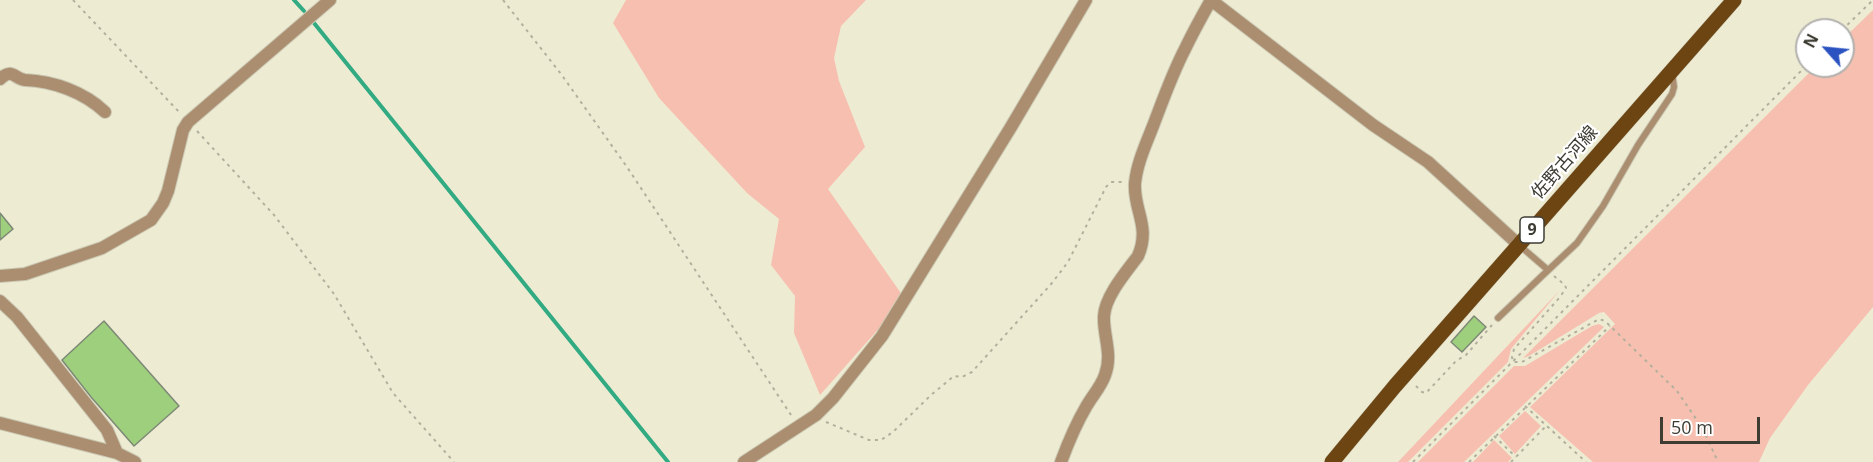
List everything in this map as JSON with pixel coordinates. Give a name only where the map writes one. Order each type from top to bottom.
[{"type":"main road","name":"佐野古河線","points":[[1332,462],[1395,386],[1734,0]]},
{"type":"street","points":[[0,276],[25,274],[102,248],[151,220],[168,191],[183,130],[188,122],[330,0]]},
{"type":"street","points":[[744,462],[816,415],[833,398],[882,336],[1028,100],[1086,0]]},
{"type":"street","points":[[1061,462],[1075,428],[1100,385],[1108,365],[1104,314],[1107,303],[1142,248],[1143,225],[1135,194],[1139,162],[1168,87],[1211,0],[1354,110],[1428,162],[1519,245]]},
{"type":"street","points":[[0,79],[5,74],[12,74],[23,80],[32,79],[66,88],[86,97],[105,112]]},
{"type":"street","points":[[0,301],[17,317],[107,430],[117,453]]},
{"type":"street","points":[[0,423],[117,453],[135,462]]},
{"type":"lane","points":[[1498,318],[1577,243],[1603,206],[1638,145],[1672,94],[1674,87],[1672,71]]},
{"type":"lane","points":[[1519,245],[1548,270]]},
{"type":"path","points":[[73,0],[274,215],[334,294],[393,393],[454,462]]},
{"type":"path","points":[[503,0],[561,74],[627,167],[800,427]]},
{"type":"path","points":[[1854,18],[1873,0]]},
{"type":"path","points":[[1413,462],[1795,77]]},
{"type":"path","points":[[816,415],[830,425],[869,440],[881,440],[893,432],[954,376],[962,377],[972,372],[1052,283],[1073,254],[1106,186],[1117,181],[1135,183]]},
{"type":"path","points":[[1513,362],[1514,349],[1566,288],[1548,270]]},
{"type":"path","points":[[1411,381],[1426,393],[1456,361],[1466,355],[1498,318]]},
{"type":"path","points":[[1513,362],[1522,362],[1599,319],[1610,326],[1677,391],[1703,429],[1718,462]]},
{"type":"path","points":[[1469,462],[1610,326]]},
{"type":"path","points":[[1525,406],[1586,462]]},
{"type":"path","points":[[1511,462],[1546,426]]},
{"type":"path","points":[[1494,436],[1516,457]]},
{"type":"shaded area","points":[[626,0],[866,0],[841,26],[834,58],[839,81],[865,147],[828,189],[905,299],[820,395],[794,333],[795,296],[771,265],[779,219],[747,193],[659,98],[613,23]]},
{"type":"shaded area","points":[[1873,10],[1873,307],[1808,385],[1770,438],[1759,462],[1593,462],[1530,407],[1615,324],[1604,312],[1599,313],[1523,358],[1804,78],[1855,78],[1855,27]]},
{"type":"shaded area","points":[[1560,290],[1511,349],[1508,362],[1408,462],[1398,462]]},
{"type":"shaded area","points":[[1599,324],[1604,327],[1464,462],[1418,462],[1514,366],[1525,366]]},
{"type":"shaded area","points":[[1525,411],[1541,426],[1515,454],[1499,436]]},
{"type":"shaded area","points":[[1494,440],[1512,458],[1508,462],[1473,462]]},
{"type":"building","points":[[0,213],[13,229],[0,240]]},
{"type":"building","points":[[1474,316],[1486,327],[1462,352],[1451,342]]},
{"type":"building","points":[[104,321],[179,406],[134,446],[62,360]]},
{"type":"waterway","points":[[294,0],[304,11]]},
{"type":"waterway","points":[[314,23],[668,462]]}]
